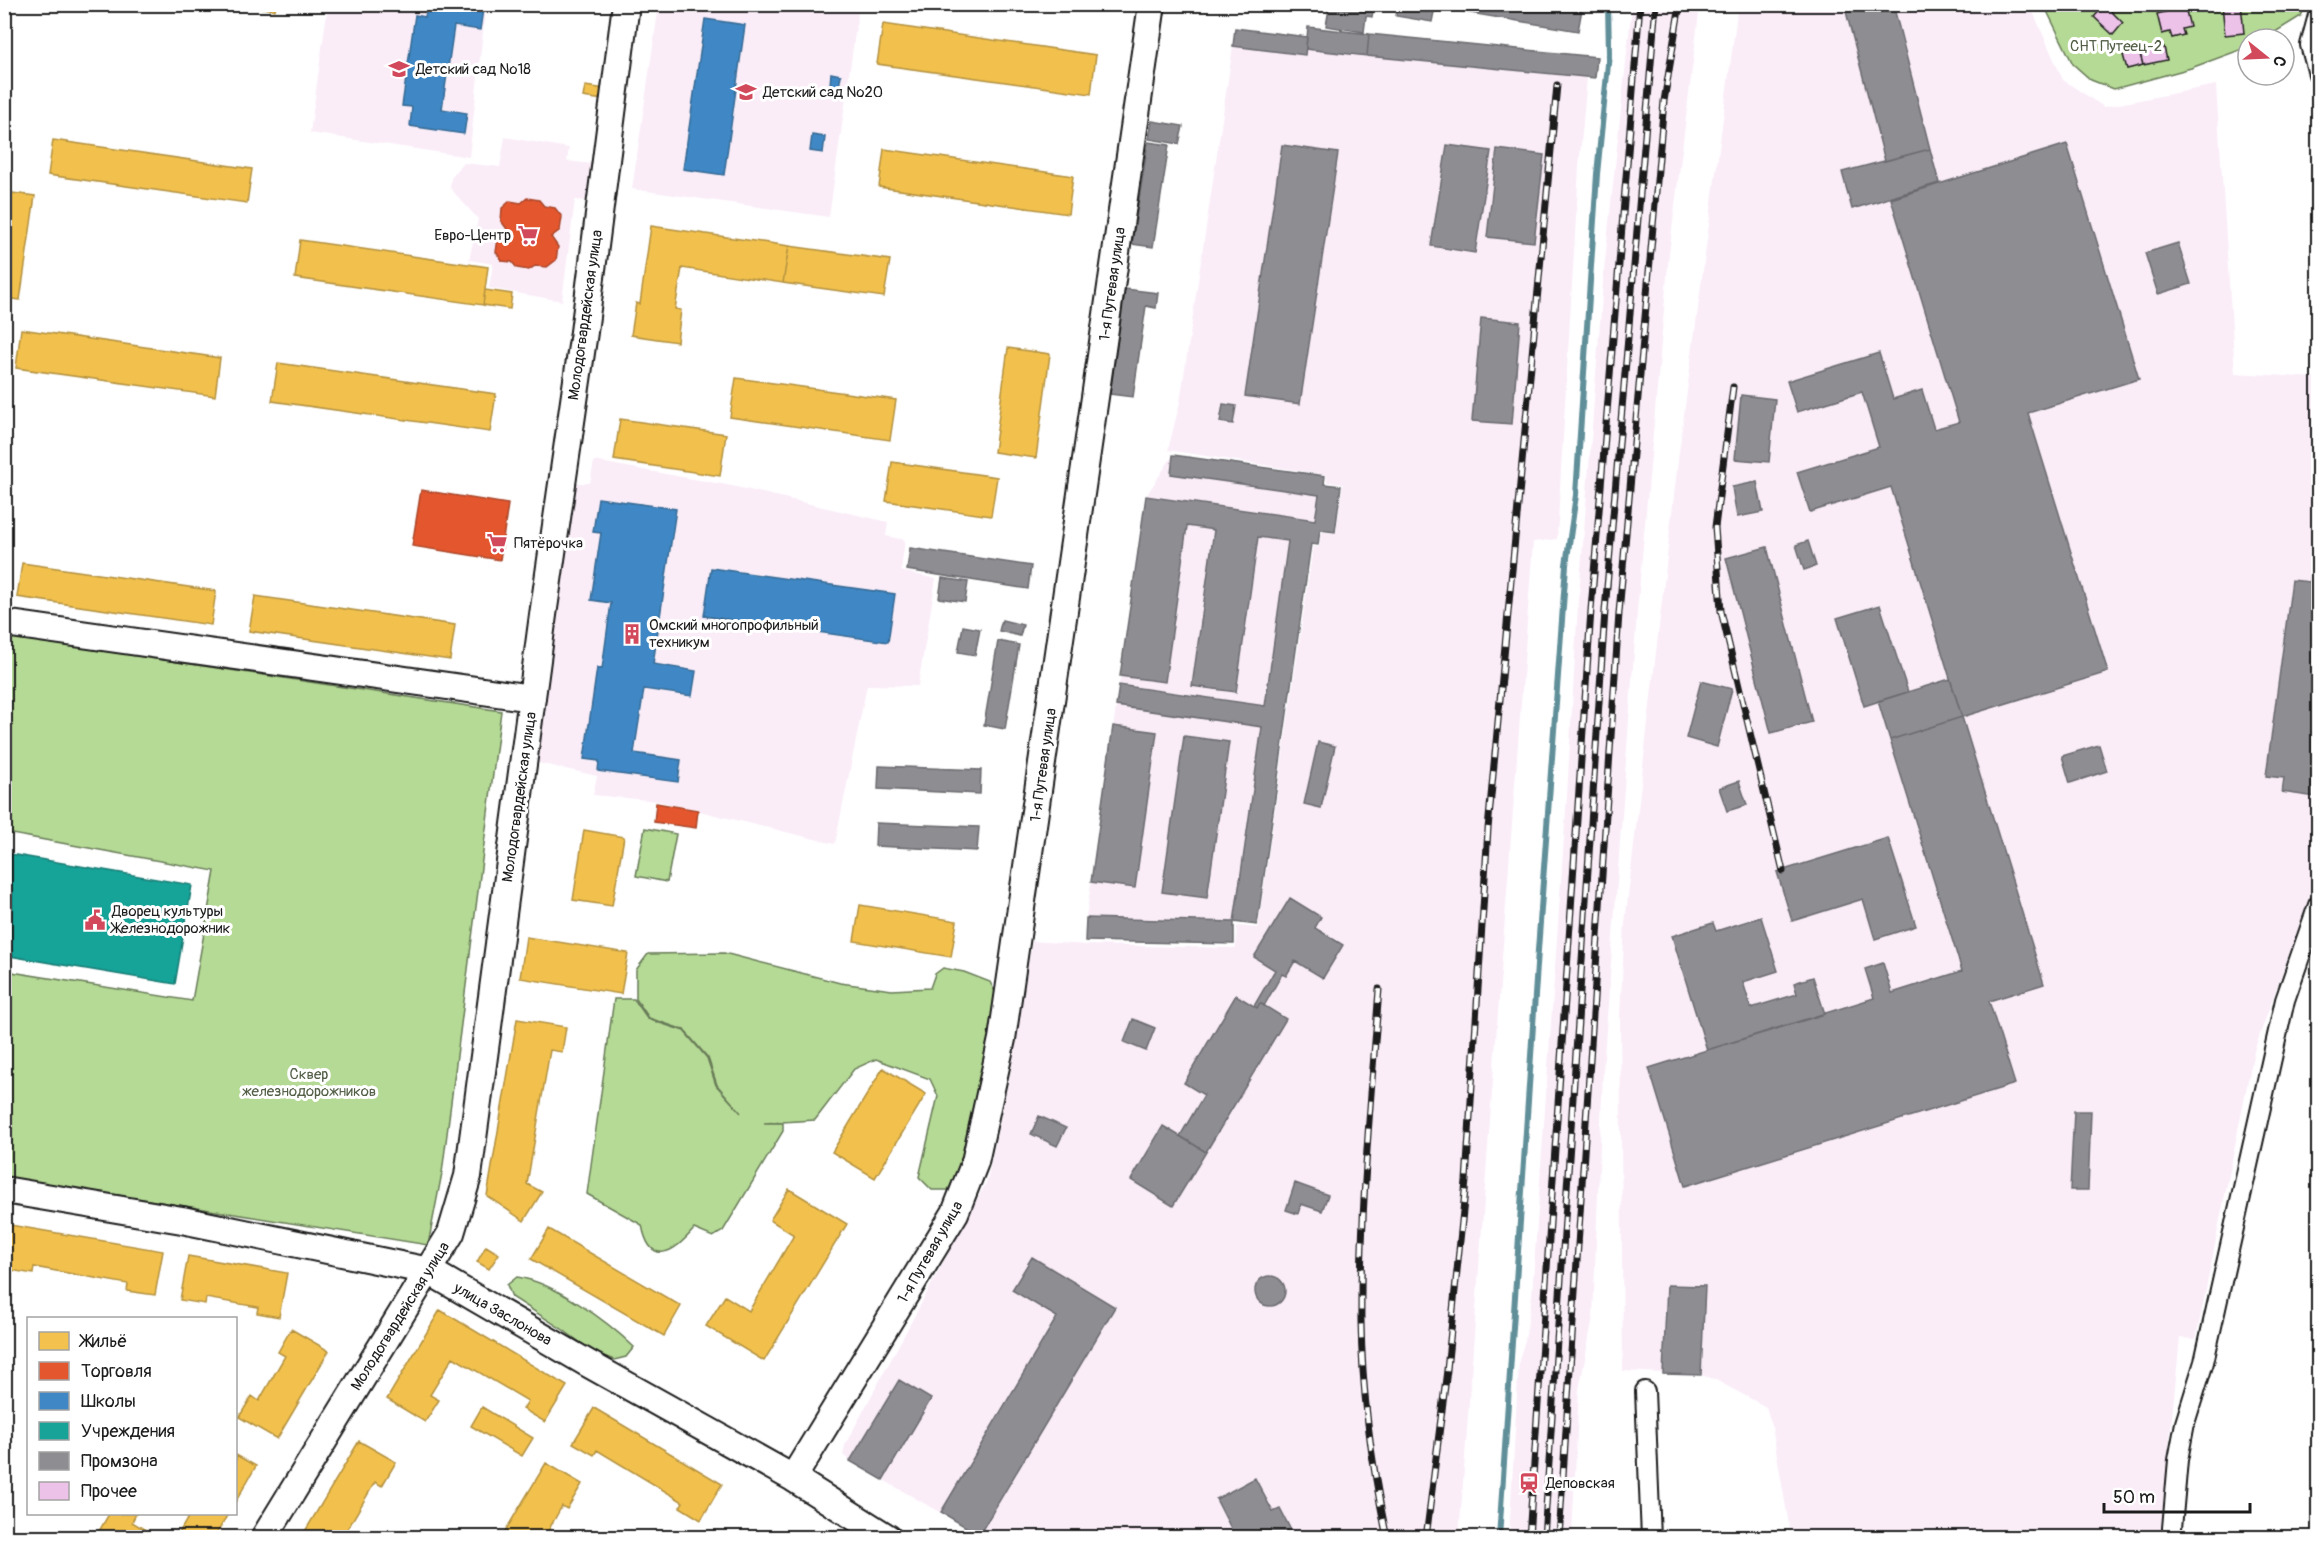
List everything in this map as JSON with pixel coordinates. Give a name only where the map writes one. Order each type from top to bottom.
[{"type":"street","name":"Молодогвардейская улица","points":[[264,1538],[452,1233],[468,1176],[584,332],[626,4]]},
{"type":"street","name":"1-я Путевая улица","points":[[793,1478],[941,1239],[966,1189],[975,1162],[1002,1039],[1152,4]]},
{"type":"street","points":[[2319,15],[2310,45],[2319,74]]},
{"type":"street","points":[[4,623],[532,698]]},
{"type":"street","points":[[2173,1538],[2178,1460],[2185,1423],[2204,1362],[2285,1000],[2319,905]]},
{"type":"street","name":"улица Заслонова","points":[[4,1190],[182,1220],[429,1271],[587,1364],[793,1478],[888,1538]]},
{"type":"street","points":[[1645,1391],[1651,1538]]},
{"type":"shaded area","name":"Детский сад №18","points":[[328,5],[486,5],[469,157],[310,133]]},
{"type":"shaded area","name":"Детский сад №20","points":[[659,5],[859,5],[829,217],[632,189]]},
{"type":"shaded area","points":[[1632,5],[1700,5],[1669,254],[1637,613],[1603,1071],[1593,1317],[1579,1390],[1572,1537],[1509,1537],[1519,1360],[1525,1340],[1532,1295],[1577,621],[1604,270]]},
{"type":"shaded area","points":[[1738,5],[2030,5],[2063,80],[2104,107],[2216,85],[2235,373],[2318,378],[2318,873],[2254,1051],[2196,1339],[2180,1338],[2160,1537],[1791,1537],[1772,1426],[1766,1407],[1714,1379],[1701,1375],[1623,1371],[1620,1016],[1625,923],[1679,452]]},
{"type":"shaded area","points":[[1233,46],[1305,55],[1306,49],[1587,77],[1579,167],[1557,539],[1533,542],[1459,1537],[983,1537],[850,1461],[843,1455],[845,1445],[987,1181],[1013,1060],[1032,941],[1086,945],[1236,948],[1237,926],[1258,928],[1313,547],[1319,547],[1322,532],[1336,533],[1343,484],[1327,482],[1327,475],[1168,450],[1180,402]]},
{"type":"shaded area","points":[[505,137],[569,148],[567,161],[592,164],[588,201],[575,200],[562,301],[489,288],[493,264],[469,260],[478,219],[450,188],[451,178],[464,163],[500,167]]},
{"type":"shaded area","points":[[1173,455],[1325,476],[1325,484],[1341,486],[1335,532],[1320,530],[1318,545],[1311,545],[1257,925],[1234,922],[1234,944],[1085,941],[1086,918],[1146,496]]},
{"type":"shaded area","points":[[594,461],[732,486],[888,522],[886,536],[905,540],[901,571],[936,579],[918,686],[867,685],[835,844],[658,801],[593,795],[597,776],[534,762],[577,483],[590,483]]},
{"type":"green space","name":"СНТ Путеец-2","points":[[2044,5],[2306,5],[2301,16],[2283,27],[2236,27],[2236,51],[2191,68],[2114,89],[2091,80],[2073,64]]},
{"type":"green space","name":"Сквер железнодорожников","points":[[5,636],[501,711],[442,1173],[428,1245],[5,1177],[5,971],[192,1001],[215,871],[7,833],[5,826]]},
{"type":"green space","points":[[645,828],[676,834],[667,882],[636,876]]},
{"type":"green space","points":[[724,953],[840,983],[892,990],[930,988],[935,974],[943,968],[964,972],[990,982],[998,998],[967,1160],[948,1190],[932,1190],[919,1177],[938,1096],[930,1079],[876,1059],[854,1069],[815,1120],[764,1123],[783,1123],[783,1131],[723,1231],[713,1237],[694,1229],[671,1250],[657,1251],[646,1239],[642,1225],[587,1194],[614,999],[634,999],[648,1019],[684,1031],[707,1058],[716,1085],[741,1113],[717,1085],[708,1058],[684,1030],[649,1018],[636,999],[636,970],[648,954]]},
{"type":"green space","points":[[517,1277],[532,1280],[563,1294],[610,1326],[634,1347],[626,1357],[614,1360],[593,1352],[512,1297],[507,1285]]},
{"type":"building: Жильё","points":[[239,4],[276,4],[275,10]]},
{"type":"building: Жильё","points":[[883,24],[1096,55],[1091,94],[877,64]]},
{"type":"building: Жильё","points":[[585,86],[605,89],[603,100],[583,97]]},
{"type":"building: Жильё","points":[[53,140],[252,169],[247,203],[48,175]]},
{"type":"building: Жильё","points":[[884,149],[1073,176],[1068,214],[879,187]]},
{"type":"building: Жильё","points":[[4,192],[35,196],[20,300],[4,298]]},
{"type":"building: Жильё","points":[[651,226],[789,246],[783,283],[682,268],[675,309],[681,310],[677,342],[631,335],[636,303],[640,304]]},
{"type":"building: Жильё","points":[[300,240],[488,267],[483,305],[295,278]]},
{"type":"building: Жильё","points":[[789,246],[890,260],[884,297],[783,283]]},
{"type":"building: Жильё","points":[[485,290],[512,294],[510,309],[483,305]]},
{"type":"building: Жильё","points":[[21,329],[220,358],[215,396],[16,368]]},
{"type":"building: Жильё","points":[[1008,348],[1050,354],[1036,458],[994,452]]},
{"type":"building: Жильё","points":[[278,363],[496,394],[490,432],[272,401]]},
{"type":"building: Жильё","points":[[736,378],[896,400],[890,440],[730,417]]},
{"type":"building: Жильё","points":[[620,419],[726,434],[720,476],[614,460]]},
{"type":"building: Жильё","points":[[892,462],[997,477],[991,516],[886,501]]},
{"type":"building: Жильё","points":[[22,563],[216,591],[211,625],[17,597]]},
{"type":"building: Жильё","points":[[255,596],[455,625],[450,660],[249,631]]},
{"type":"building: Жильё","points":[[584,830],[624,837],[612,906],[573,900]]},
{"type":"building: Жильё","points":[[860,905],[957,921],[951,957],[854,941]]},
{"type":"building: Жильё","points":[[526,937],[628,953],[621,994],[520,978]]},
{"type":"building: Жильё","points":[[517,1019],[566,1027],[562,1052],[550,1050],[527,1184],[542,1192],[524,1221],[487,1196]]},
{"type":"building: Жильё","points":[[883,1068],[926,1094],[875,1178],[832,1152]]},
{"type":"building: Жильё","points":[[789,1189],[847,1224],[764,1361],[706,1326],[725,1296],[749,1311],[794,1235],[770,1220]]},
{"type":"building: Жильё","points":[[10,1225],[163,1251],[155,1295],[127,1291],[128,1284],[34,1267],[33,1274],[4,1269]]},
{"type":"building: Жильё","points":[[549,1229],[681,1306],[664,1336],[531,1259]]},
{"type":"building: Жильё","points":[[486,1246],[499,1254],[489,1269],[477,1262]]},
{"type":"building: Жильё","points":[[188,1256],[287,1273],[279,1317],[257,1313],[258,1307],[206,1298],[205,1304],[180,1300]]},
{"type":"building: Жильё","points":[[440,1310],[567,1386],[545,1422],[523,1409],[528,1401],[453,1357],[430,1395],[439,1400],[425,1422],[387,1399]]},
{"type":"building: Жильё","points":[[291,1329],[329,1351],[277,1439],[239,1417],[252,1396],[259,1401],[285,1356],[278,1352]]},
{"type":"building: Жильё","points":[[482,1407],[533,1438],[522,1456],[471,1426]]},
{"type":"building: Жильё","points":[[594,1408],[722,1484],[701,1520],[680,1507],[683,1502],[597,1450],[594,1455],[573,1443]]},
{"type":"building: Жильё","points":[[359,1441],[396,1462],[382,1486],[375,1482],[342,1538],[301,1538]]},
{"type":"building: Жильё","points":[[237,1456],[256,1466],[237,1499]]},
{"type":"building: Жильё","points":[[546,1463],[582,1484],[567,1509],[562,1506],[544,1538],[501,1538]]},
{"type":"building: Жильё","points":[[108,1515],[136,1515],[132,1522],[159,1538],[95,1538]]},
{"type":"building: Жильё","points":[[189,1515],[227,1515],[214,1538],[176,1538]]},
{"type":"building: Жильё","points":[[664,1531],[675,1538],[661,1538]]},
{"type":"building: Торговля","name":"Евро-Центр","points":[[527,198],[539,200],[544,206],[555,208],[562,217],[560,230],[551,237],[558,247],[556,260],[547,267],[535,266],[529,270],[517,268],[512,262],[502,261],[496,252],[498,239],[507,229],[501,221],[502,208],[510,201],[521,203]]},
{"type":"building: Торговля","points":[[421,490],[508,504],[500,560],[412,546]]},
{"type":"building: Торговля","points":[[656,803],[698,810],[696,828],[654,822]]},
{"type":"building: Школы","name":"Детский сад №18","points":[[427,4],[452,4],[483,9],[480,30],[454,26],[442,109],[467,113],[464,134],[410,126],[412,107],[402,106],[415,15],[425,17]]},
{"type":"building: Школы","points":[[705,19],[745,25],[724,175],[683,169]]},
{"type":"building: Школы","points":[[831,73],[841,75],[839,87],[830,85]]},
{"type":"building: Школы","points":[[812,135],[825,137],[823,153],[810,151]]},
{"type":"building: Школы","name":"Омский многопрофильный техникум","points":[[598,498],[676,509],[653,664],[696,671],[692,696],[644,689],[634,753],[681,760],[678,782],[598,771],[599,761],[584,759],[597,668],[602,669],[611,603],[591,600],[601,533],[593,532]]},
{"type":"building: Школы","points":[[711,568],[895,594],[888,642],[704,616]]},
{"type":"building: Учреждения","name":"Дворец культуры Железнодорожник","points":[[4,853],[192,885],[175,984],[4,955]]},
{"type":"building: Промзона","points":[[1299,4],[1374,4],[1372,17],[1366,16],[1364,32],[1326,26],[1329,9]]},
{"type":"building: Промзона","points":[[1398,4],[1556,4],[1582,9],[1578,31],[1435,7],[1432,22],[1396,16]]},
{"type":"building: Промзона","points":[[1844,4],[1893,4],[1930,149],[1885,161]]},
{"type":"building: Промзона","points":[[1308,27],[1369,34],[1367,56],[1306,49]]},
{"type":"building: Промзона","points":[[1235,28],[1307,37],[1305,55],[1233,46]]},
{"type":"building: Промзона","points":[[1369,34],[1597,57],[1595,78],[1367,56]]},
{"type":"building: Промзона","points":[[1152,121],[1183,126],[1179,144],[1149,139]]},
{"type":"building: Промзона","points":[[1148,142],[1169,145],[1153,247],[1132,244]]},
{"type":"building: Промзона","points":[[2067,144],[2139,379],[2028,413],[2108,672],[1962,717],[1891,487],[1810,512],[1797,472],[1879,447],[1862,392],[1797,412],[1787,381],[1879,353],[1893,399],[1922,390],[1934,429],[1959,422],[1891,199]]},
{"type":"building: Промзона","points":[[1282,145],[1338,153],[1300,404],[1245,396]]},
{"type":"building: Промзона","points":[[1447,145],[1491,151],[1475,253],[1431,246]]},
{"type":"building: Промзона","points":[[1497,149],[1544,155],[1534,242],[1487,237]]},
{"type":"building: Промзона","points":[[1930,149],[1939,183],[1852,209],[1842,172]]},
{"type":"building: Промзона","points":[[2178,243],[2191,284],[2158,294],[2145,253]]},
{"type":"building: Промзона","points":[[1125,289],[1158,293],[1156,308],[1146,306],[1133,397],[1110,394]]},
{"type":"building: Промзона","points":[[1481,318],[1520,322],[1512,424],[1472,421]]},
{"type":"building: Промзона","points":[[1741,395],[1775,399],[1769,462],[1735,459]]},
{"type":"building: Промзона","points":[[1223,404],[1236,406],[1233,424],[1220,422]]},
{"type":"building: Промзона","points":[[1173,455],[1325,476],[1324,484],[1341,486],[1335,532],[1320,530],[1318,545],[1311,544],[1257,925],[1234,922],[1262,727],[1116,706],[1119,685],[1265,706],[1288,541],[1258,537],[1236,692],[1192,686],[1214,530],[1187,526],[1165,682],[1120,676],[1146,496],[1315,520],[1319,495],[1171,474]]},
{"type":"building: Промзона","points":[[1757,482],[1763,512],[1737,517],[1732,487]]},
{"type":"building: Промзона","points":[[2318,518],[2318,781],[2316,797],[2282,792],[2284,778],[2266,776],[2292,580],[2310,582]]},
{"type":"building: Промзона","points":[[1808,541],[1816,566],[1804,570],[1796,545]]},
{"type":"building: Промзона","points":[[1767,547],[1812,722],[1771,733],[1726,558]]},
{"type":"building: Промзона","points":[[910,548],[1031,566],[1028,589],[907,570]]},
{"type":"building: Промзона","points":[[942,578],[968,582],[965,602],[939,598]]},
{"type":"building: Промзона","points":[[1880,605],[1908,692],[1864,706],[1837,618]]},
{"type":"building: Промзона","points":[[1002,620],[1023,625],[1020,636],[999,631]]},
{"type":"building: Промзона","points":[[963,626],[980,629],[975,655],[958,652]]},
{"type":"building: Промзона","points":[[998,641],[1019,645],[1005,729],[984,725]]},
{"type":"building: Промзона","points":[[1950,679],[1962,717],[1890,740],[1878,701]]},
{"type":"building: Промзона","points":[[1701,681],[1732,689],[1717,747],[1686,738]]},
{"type":"building: Промзона","points":[[1962,717],[2044,984],[1989,1001],[2015,1084],[1685,1186],[1649,1068],[1874,998],[1865,969],[1883,963],[1892,993],[1962,971],[1890,740]]},
{"type":"building: Промзона","points":[[1113,726],[1157,732],[1135,888],[1091,882]]},
{"type":"building: Промзона","points":[[1184,736],[1229,742],[1207,898],[1162,892]]},
{"type":"building: Промзона","points":[[1318,742],[1335,746],[1321,808],[1304,804]]},
{"type":"building: Промзона","points":[[2099,745],[2107,771],[2070,783],[2062,756]]},
{"type":"building: Промзона","points":[[879,766],[981,770],[980,794],[878,789]]},
{"type":"building: Промзона","points":[[1739,781],[1747,805],[1727,811],[1719,788]]},
{"type":"building: Промзона","points":[[876,823],[979,827],[977,851],[875,846]]},
{"type":"building: Промзона","points":[[1888,838],[1916,926],[1875,939],[1863,899],[1792,921],[1777,872]]},
{"type":"building: Промзона","points":[[1290,898],[1321,917],[1315,928],[1343,945],[1323,978],[1295,961],[1286,976],[1282,974],[1264,1006],[1260,1003],[1257,1008],[1254,1006],[1275,970],[1254,957]]},
{"type":"building: Промзона","points":[[1761,917],[1778,971],[1743,982],[1751,1008],[1797,994],[1794,983],[1813,977],[1825,1014],[1707,1050],[1672,936],[1713,923],[1716,931]]},
{"type":"building: Промзона","points":[[1086,918],[1234,922],[1234,944],[1085,941]]},
{"type":"building: Промзона","points":[[1236,995],[1257,1008],[1260,1003],[1286,1019],[1206,1152],[1180,1136],[1204,1095],[1184,1083]]},
{"type":"building: Промзона","points":[[1133,1019],[1155,1028],[1146,1051],[1124,1042]]},
{"type":"building: Промзона","points":[[2074,1111],[2091,1111],[2088,1190],[2070,1190]]},
{"type":"building: Промзона","points":[[1039,1116],[1066,1128],[1057,1146],[1031,1134]]},
{"type":"building: Промзона","points":[[1163,1126],[1206,1152],[1173,1206],[1131,1180]]},
{"type":"building: Промзона","points":[[1295,1183],[1328,1195],[1322,1211],[1301,1204],[1298,1214],[1286,1210]]},
{"type":"building: Промзона","points":[[1032,1257],[1115,1307],[979,1535],[941,1512],[1057,1317],[1012,1290]]},
{"type":"building: Промзона","points":[[1270,1276],[1281,1280],[1285,1291],[1281,1302],[1270,1306],[1259,1302],[1255,1291],[1259,1280]]},
{"type":"building: Промзона","points":[[1667,1285],[1705,1286],[1701,1375],[1663,1374]]},
{"type":"building: Промзона","points":[[899,1380],[931,1399],[883,1480],[850,1461]]},
{"type":"building: Промзона","points":[[1255,1478],[1273,1512],[1280,1509],[1295,1538],[1236,1538],[1216,1499]]},
{"type":"building: Прочее","points":[[2222,4],[2241,4],[2243,27],[2236,27],[2236,34],[2225,35]]},
{"type":"building: Прочее","points":[[2105,5],[2123,23],[2113,35],[2094,17]]},
{"type":"building: Прочее","points":[[2185,7],[2190,27],[2182,29],[2184,35],[2172,38],[2170,32],[2162,34],[2157,14]]},
{"type":"building: Прочее","points":[[2164,47],[2167,60],[2143,65],[2140,53]]},
{"type":"building: Прочее","points":[[2139,51],[2143,65],[2127,69],[2123,55]]},
{"type":"waterway","points":[[1499,1538],[1566,565],[1576,495],[1597,174],[1609,54],[1608,4]]},
{"type":"railway","points":[[1529,1538],[1591,610],[1640,4]]},
{"type":"railway","points":[[1544,1538],[1605,611],[1656,4]]},
{"type":"railway","points":[[1559,1538],[1619,613],[1664,101],[1680,4]]},
{"type":"railway","points":[[1426,1538],[1447,1370],[1466,1181],[1488,829],[1557,85]]},
{"type":"railway","points":[[1733,387],[1715,527],[1721,611],[1783,871]]},
{"type":"railway","points":[[1379,989],[1364,1196],[1361,1321],[1363,1375],[1369,1430],[1387,1538]]},
{"type":"place","name":"Детский сад №18","points":[[399,69]]},
{"type":"place","name":"Детский сад №20","points":[[746,92]]},
{"type":"place","name":"Евро-Центр","points":[[528,235]]},
{"type":"place","name":"Пятёрочка","points":[[497,543]]},
{"type":"place","name":"Омский многопрофильный техникум","points":[[632,634]]},
{"type":"place","name":"Дворец культуры Железнодорожник","points":[[95,920]]},
{"type":"place","name":"Деповская","points":[[1529,1483]]}]
